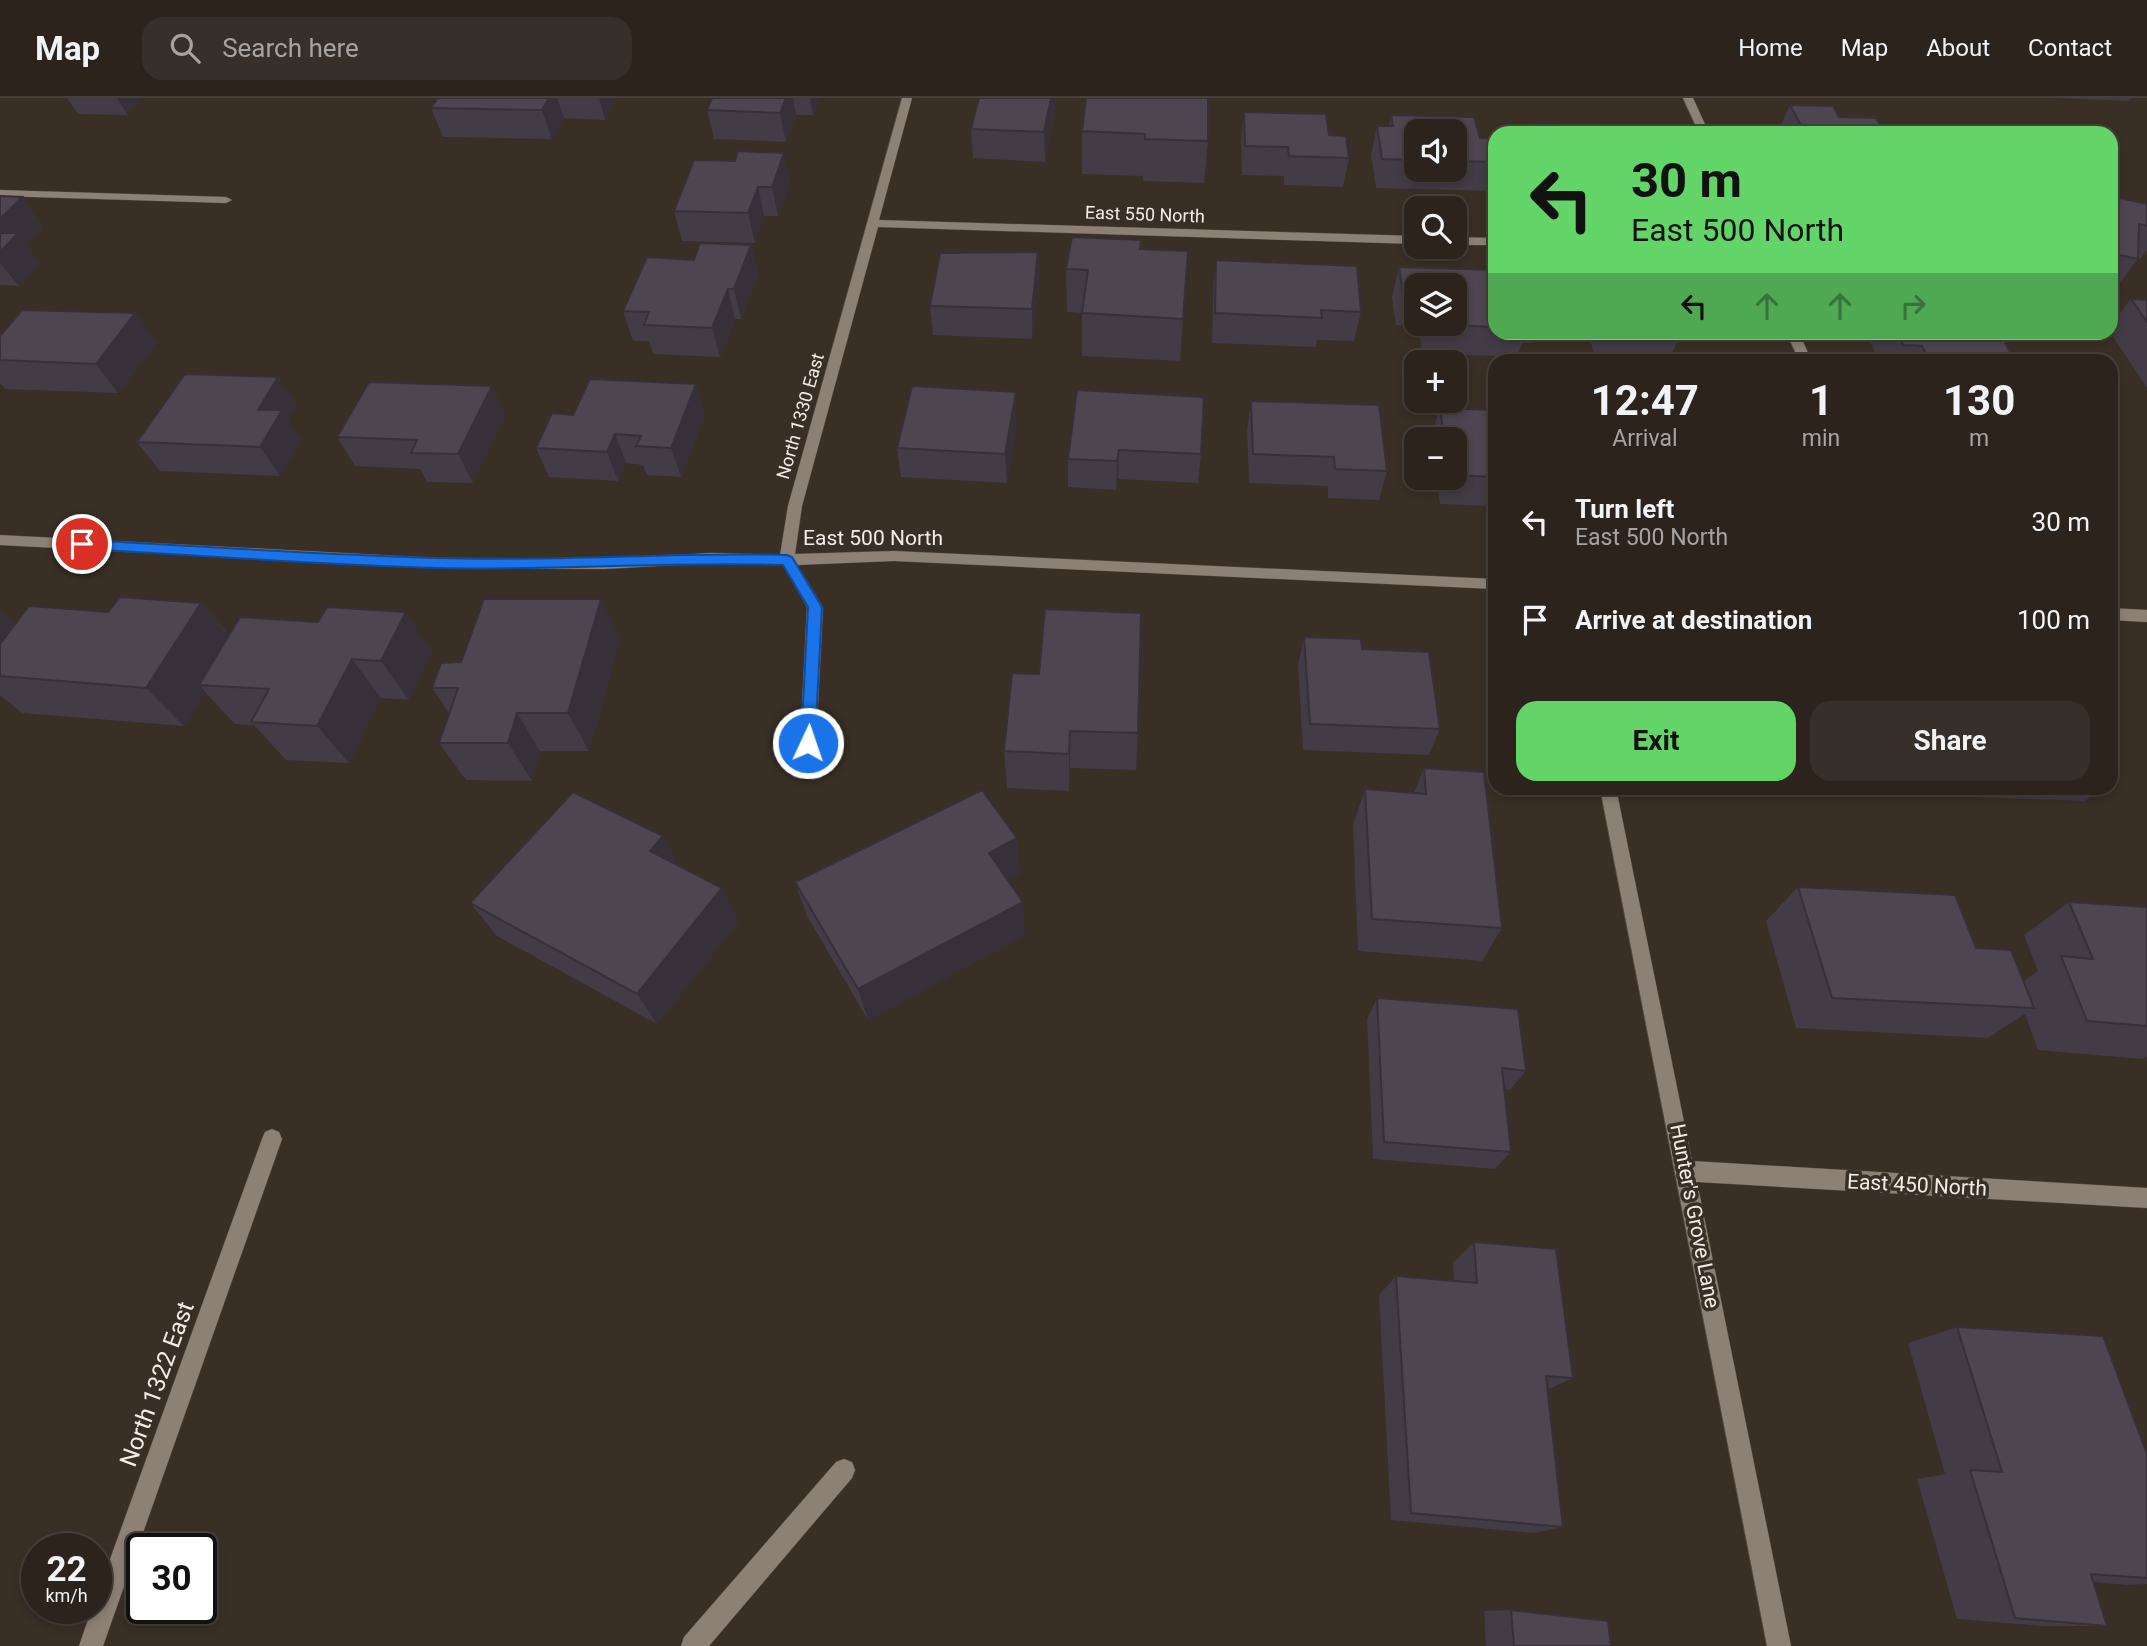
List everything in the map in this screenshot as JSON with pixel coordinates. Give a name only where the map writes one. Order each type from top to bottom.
[{"type":"street","name":"North 1330 East","points":[[787,560],[795,506],[907,98]]},
{"type":"street","points":[[1688,98],[1701,126]]},
{"type":"street","points":[[0,193],[134,195],[226,200]]},
{"type":"street","name":"East 550 North","points":[[874,223],[1404,240]]},
{"type":"street","points":[[1467,241],[1488,242]]},
{"type":"street","name":"East 500 North","points":[[0,540],[437,563],[604,564],[711,558],[787,560],[894,556],[1488,584]]},
{"type":"street","points":[[787,560],[815,607],[808,743]]},
{"type":"street","points":[[2118,614],[2147,616]]},
{"type":"street","name":"Hunter's Grove Lane","points":[[1609,795],[1779,1646]]},
{"type":"street","name":"North 1322 East","points":[[91,1646],[272,1139]]},
{"type":"street","name":"East 450 North","points":[[1686,1171],[2147,1198]]},
{"type":"street","points":[[693,1646],[844,1470]]},
{"type":"building","points":[[438,98],[549,98],[542,110],[431,108]]},
{"type":"building","points":[[712,98],[786,98],[780,113],[707,110]]},
{"type":"building","points":[[979,98],[1051,98],[1044,132],[971,129]]},
{"type":"building","points":[[1086,98],[1208,98],[1208,141],[1145,139],[1145,134],[1082,131]]},
{"type":"building","points":[[1790,105],[1833,106],[1839,117],[1876,118],[1881,126],[1801,126]]},
{"type":"building","points":[[1244,112],[1326,114],[1329,135],[1346,136],[1349,158],[1289,156],[1288,147],[1245,146]]},
{"type":"building","points":[[1391,115],[1474,117],[1480,138],[1488,138],[1488,162],[1467,161],[1467,119],[1404,119],[1404,160],[1382,159],[1377,126],[1393,126]]},
{"type":"building","points":[[1535,123],[1622,126],[1536,126]]},
{"type":"building","points":[[738,151],[784,153],[772,187],[758,187],[748,213],[674,211],[694,160],[735,161]]},
{"type":"building","points":[[0,196],[22,197],[0,219]]},
{"type":"building","points":[[2118,198],[2147,204],[2147,226],[2139,224],[2138,259],[2118,255]]},
{"type":"building","points":[[0,233],[18,233],[0,252]]},
{"type":"building","points":[[1072,237],[1141,240],[1140,249],[1188,251],[1183,319],[1082,313],[1088,270],[1066,269]]},
{"type":"building","points":[[700,243],[751,245],[734,289],[728,289],[712,328],[644,325],[649,312],[623,311],[647,257],[694,260]]},
{"type":"building","points":[[1038,252],[1032,309],[930,306],[940,253]]},
{"type":"building","points":[[1216,260],[1357,266],[1361,312],[1321,310],[1322,318],[1215,313]]},
{"type":"building","points":[[1399,267],[1488,270],[1488,327],[1467,326],[1467,273],[1404,273],[1404,296]]},
{"type":"building","points":[[2131,299],[2147,300],[2147,322]]},
{"type":"building","points":[[22,310],[135,313],[96,364],[0,360],[0,336]]},
{"type":"building","points":[[1901,340],[2004,340],[2011,354],[1926,354],[1922,346],[1903,345]]},
{"type":"building","points":[[185,374],[278,377],[258,410],[282,410],[260,447],[137,442]]},
{"type":"building","points":[[590,379],[696,384],[671,448],[636,446],[641,436],[615,434],[607,452],[536,448],[552,413],[573,415]]},
{"type":"building","points":[[369,382],[492,386],[458,454],[411,453],[417,440],[337,437]]},
{"type":"building","points":[[912,386],[1016,392],[1005,454],[897,448]]},
{"type":"building","points":[[1077,390],[1204,397],[1201,454],[1119,450],[1117,461],[1068,459]]},
{"type":"building","points":[[1251,401],[1379,405],[1387,471],[1335,469],[1334,457],[1253,454]]},
{"type":"building","points":[[1467,409],[1488,410],[1488,477],[1467,476],[1467,427],[1442,427],[1441,413],[1467,413]]},
{"type":"building","points":[[120,597],[201,603],[146,688],[0,676],[0,644],[29,606],[108,612]]},
{"type":"building","points":[[484,599],[601,599],[568,713],[517,713],[508,743],[439,743],[458,688],[432,688],[441,663],[461,662]]},
{"type":"building","points":[[327,607],[406,612],[381,661],[352,659],[317,726],[251,722],[269,689],[199,685],[240,617],[318,622]]},
{"type":"building","points":[[1045,609],[1141,613],[1138,733],[1070,731],[1069,754],[1004,751],[1012,673],[1039,674]]},
{"type":"building","points":[[1304,637],[1361,639],[1362,649],[1429,652],[1440,729],[1310,724]]},
{"type":"building","points":[[1424,768],[1484,772],[1502,928],[1372,919],[1365,789],[1426,794]]},
{"type":"building","points":[[982,790],[1017,838],[989,853],[1023,902],[858,989],[795,882]]},
{"type":"building","points":[[573,792],[663,836],[650,851],[722,888],[637,994],[470,903]]},
{"type":"building","points":[[1798,887],[1955,895],[1976,948],[2011,950],[2034,1008],[1832,998]]},
{"type":"building","points":[[2069,902],[2147,907],[2147,1026],[2087,1021],[2061,956],[2093,959]]},
{"type":"building","points":[[1377,998],[1518,1009],[1526,1071],[1502,1068],[1511,1152],[1384,1142]]},
{"type":"building","points":[[1474,1242],[1556,1249],[1573,1378],[1546,1376],[1563,1527],[1411,1513],[1396,1276],[1477,1283]]},
{"type":"building","points":[[1957,1327],[2103,1336],[2147,1454],[2147,1578],[2091,1574],[2107,1626],[2015,1618],[1970,1470],[2002,1472]]},
{"type":"building","points":[[1511,1610],[1608,1621],[1611,1646],[1514,1646]]},
{"type":"route","points":[[82,544],[437,563],[604,564],[711,558],[787,560],[815,607],[808,743]]}]
